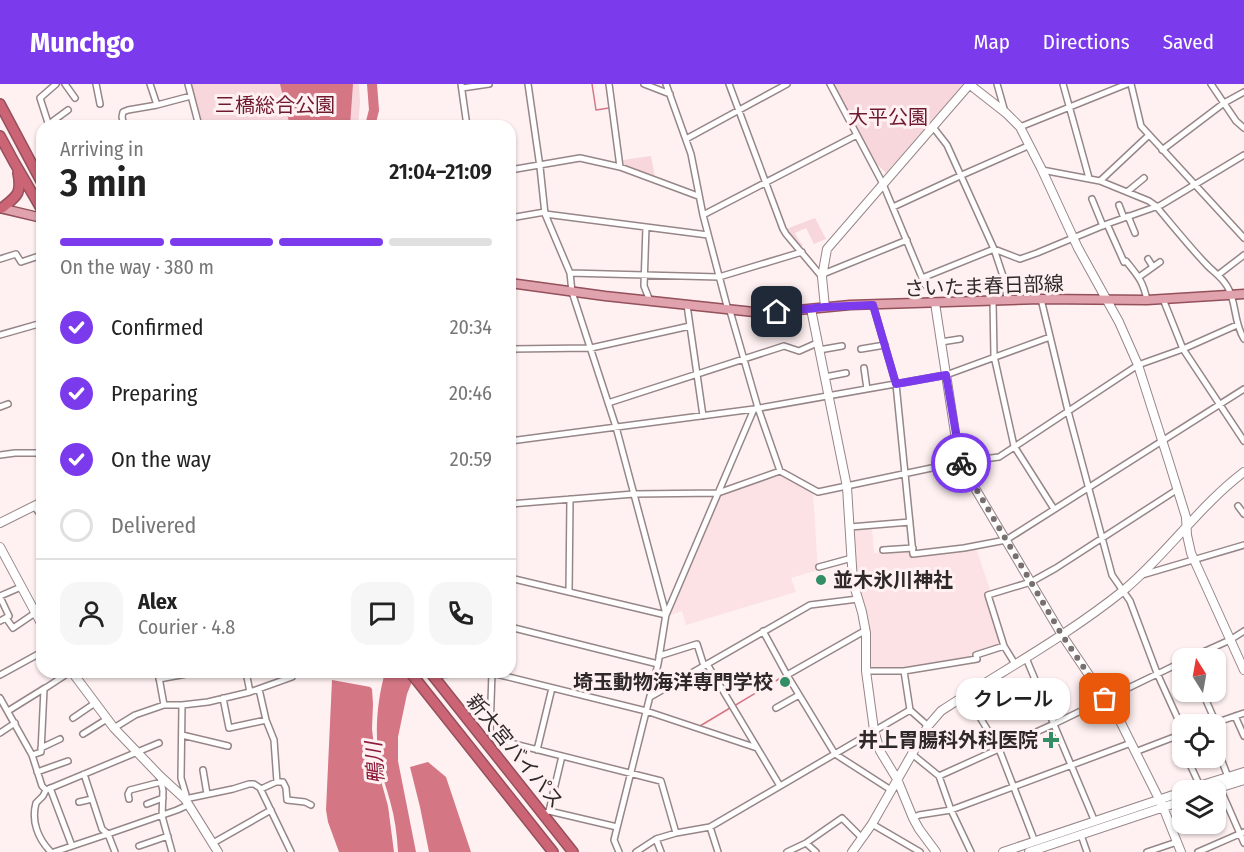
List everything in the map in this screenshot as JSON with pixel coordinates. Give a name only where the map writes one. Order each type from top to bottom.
[{"type":"highway","points":[[0,104],[36,172]]},
{"type":"highway","points":[[0,136],[36,200]]},
{"type":"highway","points":[[1,209],[15,198],[19,191],[19,174],[14,162]]},
{"type":"highway","name":"新大宮バイパス","points":[[415,678],[553,852]]},
{"type":"highway","name":"新大宮バイパス","points":[[434,678],[546,813],[573,852]]},
{"type":"main road","points":[[1,209],[36,217]]},
{"type":"main road","name":"さいたま春日部線","points":[[516,284],[729,310],[777,312],[873,305],[1041,299],[1148,300],[1244,294]]},
{"type":"street","points":[[47,120],[40,98],[56,84]]},
{"type":"street","points":[[65,84],[75,98]]},
{"type":"street","points":[[96,84],[100,104]]},
{"type":"street","points":[[150,84],[157,105]]},
{"type":"street","points":[[188,84],[197,120]]},
{"type":"street","points":[[466,120],[462,86],[489,84]]},
{"type":"street","points":[[528,84],[545,213],[570,273],[572,292],[616,427],[666,615]]},
{"type":"street","points":[[609,84],[620,167]]},
{"type":"street","points":[[644,84],[670,94]]},
{"type":"street","points":[[666,84],[691,154],[708,235],[756,409],[780,471],[818,492],[960,462],[999,457],[1138,365],[1183,349],[1237,325]]},
{"type":"street","points":[[729,84],[786,234],[823,275]]},
{"type":"street","points":[[686,139],[787,84]]},
{"type":"street","points":[[830,84],[883,184],[925,285]]},
{"type":"street","points":[[825,307],[823,275],[827,249],[970,84],[1020,127],[1086,264],[1119,322],[1138,365],[1178,489],[1186,517],[1191,552],[1244,670]]},
{"type":"street","points":[[997,84],[1006,113]]},
{"type":"street","points":[[1063,84],[1089,178]]},
{"type":"street","points":[[1020,127],[1129,84],[1141,126],[1244,238]]},
{"type":"street","points":[[1211,84],[1236,121],[1244,128]]},
{"type":"street","points":[[1162,150],[1224,103],[1244,92]]},
{"type":"street","points":[[123,120],[123,112],[128,110],[191,96]]},
{"type":"street","points":[[55,120],[68,110]]},
{"type":"street","points":[[933,127],[947,146],[962,175],[994,249],[1005,282],[1007,300]]},
{"type":"street","points":[[703,215],[857,135]]},
{"type":"street","points":[[1101,181],[1149,135]]},
{"type":"street","points":[[893,207],[1030,145]]},
{"type":"street","points":[[922,278],[994,249],[1020,259],[1161,205],[1244,155]]},
{"type":"street","points":[[516,169],[580,158],[620,167],[699,196]]},
{"type":"street","points":[[1042,170],[1101,181],[1156,206],[1227,285],[1237,325],[1244,339]]},
{"type":"street","points":[[1127,192],[1144,178]]},
{"type":"street","points":[[1092,199],[1124,262],[1126,261],[1139,277],[1148,300]]},
{"type":"street","points":[[1119,205],[1135,233]]},
{"type":"street","points":[[516,217],[545,213],[708,235]]},
{"type":"street","points":[[646,227],[644,286],[650,301]]},
{"type":"street","points":[[823,275],[907,240]]},
{"type":"street","points":[[570,273],[719,277],[802,252]]},
{"type":"street","points":[[0,259],[16,254],[21,262],[36,257]]},
{"type":"street","points":[[1218,275],[1244,255]]},
{"type":"street","points":[[1148,259],[1153,267]]},
{"type":"street","points":[[1139,277],[1160,262]]},
{"type":"street","points":[[1041,299],[1068,411],[1112,574],[1130,601],[1157,674],[1176,714]]},
{"type":"street","points":[[1163,299],[1183,349],[1244,441]]},
{"type":"street","points":[[993,301],[994,356],[1014,446],[1054,509]]},
{"type":"street","points":[[935,303],[960,462],[1062,635],[1120,721],[1161,804],[1181,852]]},
{"type":"street","points":[[687,305],[703,416]]},
{"type":"street","points":[[873,305],[896,384],[913,554],[1006,540],[1244,389]]},
{"type":"street","points":[[811,309],[847,487],[853,582],[866,630],[866,671],[874,730],[880,751],[897,779],[913,818],[934,851]]},
{"type":"street","points":[[0,335],[36,325]]},
{"type":"street","points":[[516,349],[591,348],[690,327]]},
{"type":"street","points":[[516,440],[756,409],[946,375],[1050,337]]},
{"type":"street","points":[[941,342],[960,339]]},
{"type":"street","points":[[861,349],[885,345]]},
{"type":"street","points":[[608,403],[784,346],[799,351],[818,346],[842,346]]},
{"type":"street","points":[[864,368],[867,389]]},
{"type":"street","points":[[825,377],[846,373]]},
{"type":"street","points":[[0,407],[8,404]]},
{"type":"street","points":[[619,852],[614,840],[658,664],[666,615],[756,409]]},
{"type":"street","points":[[0,455],[36,453]]},
{"type":"street","points":[[516,504],[634,494],[718,494],[780,471]]},
{"type":"street","points":[[852,852],[872,824],[928,726],[941,711],[1062,635],[1124,590],[1226,486],[1244,472]]},
{"type":"street","points":[[1015,664],[1004,646],[988,595],[1031,582],[1178,489]]},
{"type":"street","points":[[569,592],[570,499]]},
{"type":"street","points":[[0,523],[36,505]]},
{"type":"street","points":[[1238,506],[1244,514]]},
{"type":"street","points":[[849,527],[910,522]]},
{"type":"street","points":[[1140,575],[1244,545]]},
{"type":"street","points":[[0,547],[35,613],[13,628],[6,618]]},
{"type":"street","points":[[884,550],[913,548]]},
{"type":"street","points":[[819,567],[852,558]]},
{"type":"street","points":[[516,579],[666,615]]},
{"type":"street","points":[[0,621],[9,616],[0,597],[21,587]]},
{"type":"street","points":[[650,697],[810,605],[858,598]]},
{"type":"street","points":[[516,628],[658,664]]},
{"type":"street","points":[[787,675],[866,630]]},
{"type":"street","points":[[763,631],[835,754],[891,790]]},
{"type":"street","points":[[1212,648],[1244,631]]},
{"type":"street","points":[[659,656],[697,644],[705,665],[780,786]]},
{"type":"street","points":[[866,671],[904,671],[976,659],[976,655],[1004,646]]},
{"type":"street","points":[[0,675],[36,655]]},
{"type":"street","points":[[1026,658],[1095,822]]},
{"type":"street","points":[[939,776],[1172,667]]},
{"type":"street","points":[[904,671],[910,710],[928,726]]},
{"type":"street","points":[[8,711],[61,678]]},
{"type":"street","points":[[76,678],[114,728],[160,779],[186,802],[218,852]]},
{"type":"street","points":[[247,678],[250,692]]},
{"type":"street","points":[[114,728],[135,715],[164,705],[208,702],[250,692],[289,678]]},
{"type":"street","points":[[492,678],[490,732],[495,739],[661,781],[676,833]]},
{"type":"street","points":[[514,678],[646,711],[757,748]]},
{"type":"street","points":[[159,679],[164,705]]},
{"type":"street","points":[[32,755],[41,752],[44,689],[46,687]]},
{"type":"street","points":[[537,750],[552,688]]},
{"type":"street","points":[[259,689],[266,720],[274,740],[277,782]]},
{"type":"street","points":[[966,694],[999,749],[1035,849]]},
{"type":"street","points":[[776,708],[799,695]]},
{"type":"street","points":[[0,698],[32,755],[42,786],[48,789],[72,846]]},
{"type":"street","points":[[223,698],[229,728],[266,720]]},
{"type":"street","points":[[73,718],[95,703]]},
{"type":"street","points":[[182,705],[181,778],[186,802]]},
{"type":"street","points":[[636,852],[656,839],[710,827],[910,710]]},
{"type":"street","points":[[1226,719],[1244,713]]},
{"type":"street","points":[[1235,716],[1244,736]]},
{"type":"street","points":[[83,734],[106,719]]},
{"type":"street","points":[[0,733],[15,723]]},
{"type":"street","points":[[182,735],[228,746]]},
{"type":"street","points":[[1135,753],[1172,738]]},
{"type":"street","points":[[41,748],[60,739]]},
{"type":"street","points":[[159,743],[48,789],[44,796],[36,802],[34,815],[42,842],[53,852],[162,816],[186,802],[207,794],[254,784],[261,789],[291,852]]},
{"type":"street","points":[[913,818],[951,810],[1131,743]]},
{"type":"street","points":[[912,754],[939,776],[951,810],[971,852]]},
{"type":"street","points":[[562,756],[546,813],[617,827]]},
{"type":"street","points":[[37,772],[68,761]]},
{"type":"street","points":[[1225,768],[1228,777]]},
{"type":"street","points":[[203,770],[207,794]]},
{"type":"street","points":[[1219,780],[1244,772]]},
{"type":"street","points":[[84,774],[102,829],[108,834],[115,852]]},
{"type":"street","points":[[160,779],[163,798],[162,816],[171,852]]},
{"type":"street","points":[[129,799],[130,790],[160,779]]},
{"type":"street","points":[[1226,786],[1244,780]]},
{"type":"street","points":[[261,789],[277,782],[283,783],[287,800],[311,805]]},
{"type":"street","points":[[885,800],[899,796],[906,801]]},
{"type":"street","points":[[147,804],[163,798]]},
{"type":"street","points":[[1004,852],[1035,849],[1081,835],[1172,798]]},
{"type":"street","points":[[79,802],[92,799]]},
{"type":"street","points":[[1035,849],[1095,822],[1172,802]]},
{"type":"street","points":[[1226,806],[1242,833],[1244,843]]},
{"type":"street","points":[[213,843],[271,810]]},
{"type":"street","points":[[787,852],[806,843],[842,818],[862,838]]},
{"type":"street","points":[[872,824],[920,852]]},
{"type":"street","points":[[710,827],[718,852]]},
{"type":"street","points":[[1198,852],[1242,833]]},
{"type":"street","points":[[1081,835],[1087,852]]},
{"type":"street","points":[[139,846],[168,836]]},
{"type":"street","points":[[656,839],[661,852]]},
{"type":"street","points":[[1147,852],[1177,842]]},
{"type":"street","points":[[806,843],[816,852]]},
{"type":"shaded area","points":[[783,475],[813,492],[818,570],[791,578],[796,592],[686,625],[682,611],[668,616],[718,498],[723,494]]},
{"type":"shaded area","points":[[872,527],[874,553],[910,550],[912,556],[976,548],[991,592],[984,594],[1000,645],[973,654],[974,657],[912,667],[870,669],[856,585],[852,532],[855,529]]},
{"type":"green space","name":"三橋総合公園","points":[[190,84],[359,84],[358,120],[199,120]]},
{"type":"green space","name":"大平公園","points":[[833,84],[962,84],[962,86],[886,173],[879,166],[877,167]]},
{"type":"green space","points":[[651,156],[655,177],[624,166],[623,160]]},
{"type":"green space","points":[[815,218],[826,239],[814,244],[806,228],[795,233],[803,245],[800,247],[786,229]]},
{"type":"water","points":[[280,84],[353,84],[350,120],[289,120]]},
{"type":"water","points":[[384,678],[414,678],[407,694],[398,737],[398,761],[416,852],[398,852],[393,814],[380,765],[377,742],[380,695]]},
{"type":"water","points":[[332,680],[372,689],[372,729],[376,763],[388,806],[394,852],[339,852],[328,822],[326,810]]},
{"type":"water","points":[[428,762],[446,777],[471,852],[429,852],[410,767]]},
{"type":"waterway","name":"鴨川","points":[[372,84],[374,110],[372,120]]},
{"type":"waterway","points":[[592,84],[596,110],[609,108]]},
{"type":"waterway","points":[[734,706],[784,676]]},
{"type":"waterway","points":[[700,726],[730,708]]},
{"type":"way so far","points":[[961,463],[1062,635],[1105,699]]},
{"type":"place","name":"並木氷川神社","points":[[821,580]]},
{"type":"place","name":"埼玉動物海洋専門学校","points":[[785,682]]},
{"type":"place","name":"クレール","points":[[1105,699]]},
{"type":"place","name":"井上胃腸科外科医院","points":[[1051,740]]},
{"type":"route","points":[[777,312],[873,305],[896,384],[946,375],[961,463]]}]
